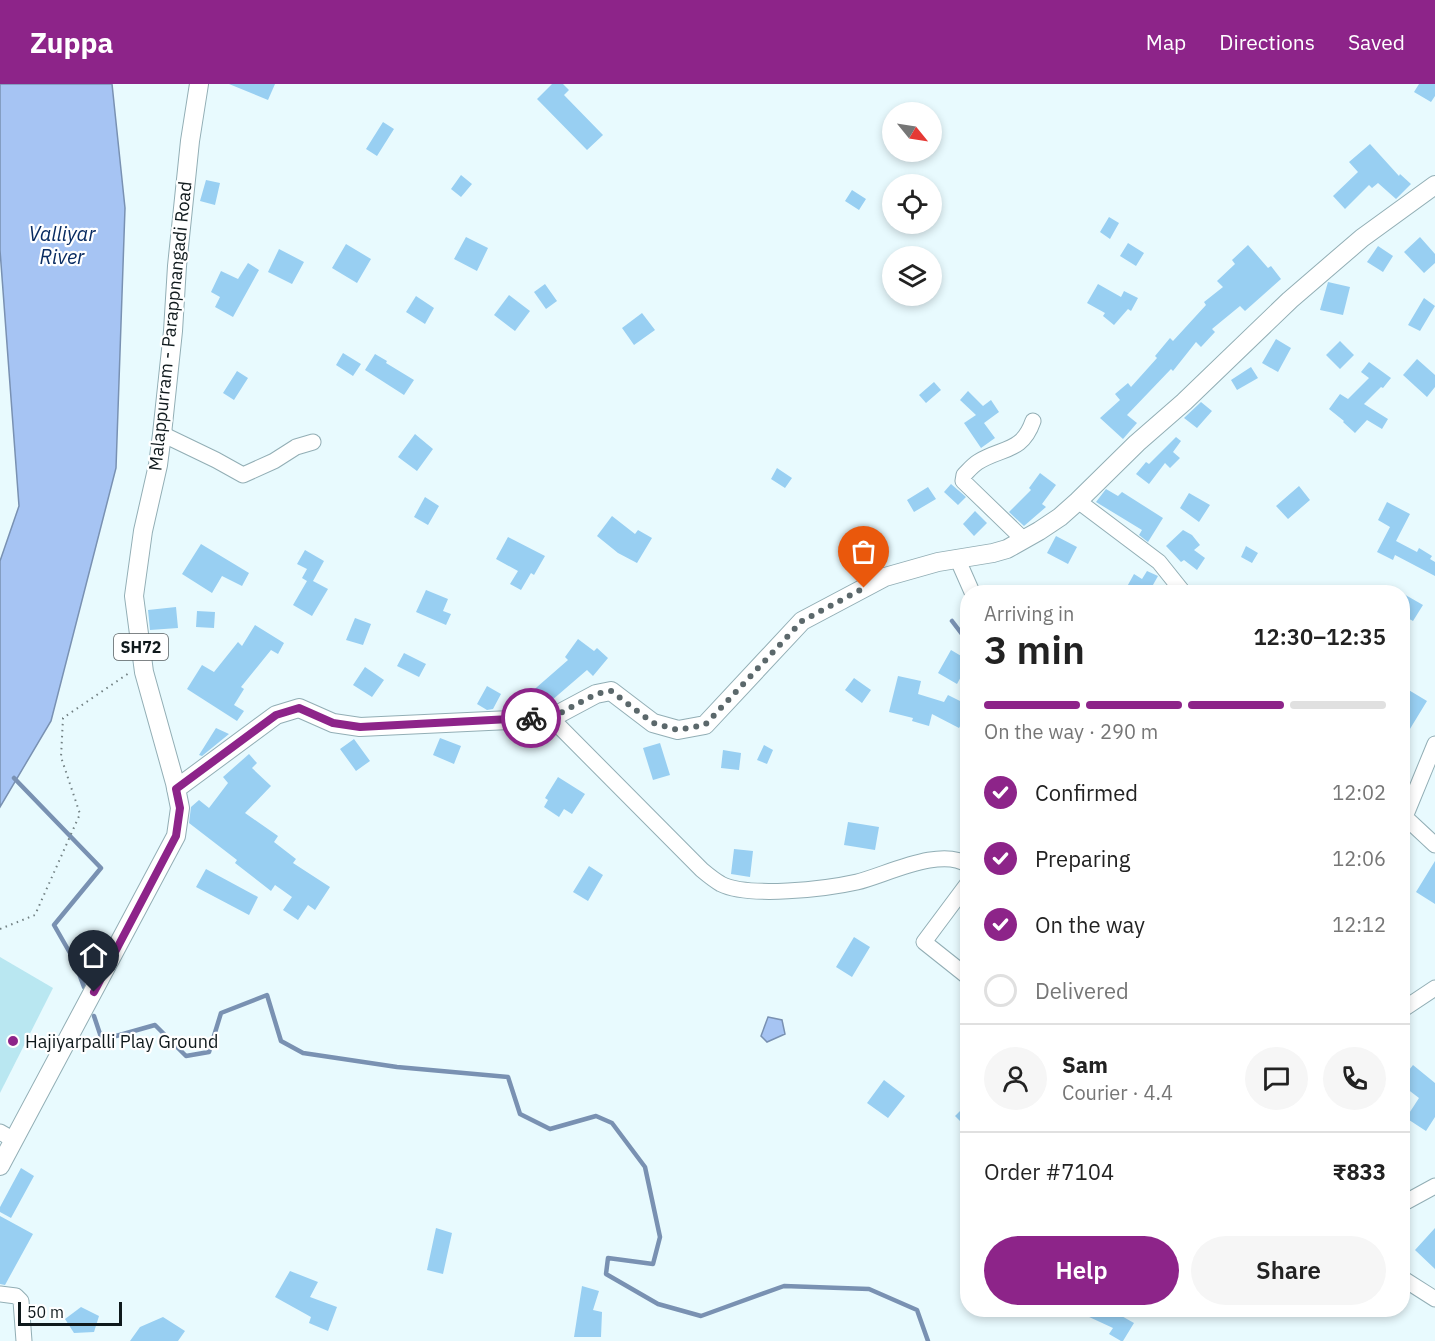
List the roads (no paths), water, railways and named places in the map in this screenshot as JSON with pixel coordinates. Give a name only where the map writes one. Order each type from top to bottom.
[{"type":"main road","name":"Malappurram - Parappnangadi Road","points":[[0,1166],[7,1136],[176,836],[180,808],[143,663],[134,596],[143,531],[158,465],[162,434],[190,141],[200,84]]},
{"type":"main road","points":[[176,789],[276,715],[299,708],[333,723],[360,727],[551,718],[596,694],[611,691],[653,723],[678,730],[705,725],[802,621],[885,577],[957,558],[993,553],[1023,540],[1060,517],[1144,435],[1184,402],[1290,300],[1362,238],[1432,193]]},
{"type":"street","points":[[1023,540],[963,480],[964,475],[978,462],[1016,447],[1028,434],[1033,421]]},
{"type":"street","points":[[162,434],[243,476],[296,447],[313,442]]},
{"type":"street","points":[[1078,501],[1159,562],[1177,585]]},
{"type":"street","points":[[957,558],[969,585]]},
{"type":"street","points":[[551,718],[702,870],[722,884],[743,889],[790,892],[857,882],[925,861],[947,858],[960,861]]},
{"type":"street","points":[[1410,803],[1435,744]]},
{"type":"street","points":[[1410,822],[1435,845]]},
{"type":"street","points":[[960,894],[924,942],[960,970]]},
{"type":"street","points":[[1410,1005],[1435,988]]},
{"type":"street","points":[[1410,1200],[1435,1186]]},
{"type":"street","points":[[1410,1283],[1435,1299]]},
{"type":"street","points":[[0,1294],[16,1296],[21,1301],[24,1341]]},
{"type":"water","name":"Valliyar River","points":[[0,84],[112,84],[125,208],[116,468],[51,721],[0,807],[0,561],[19,506],[0,250]]},
{"type":"water","points":[[768,1017],[782,1020],[785,1034],[767,1042],[761,1036]]},
{"type":"waterway","points":[[952,621],[960,632]]},
{"type":"waterway","points":[[14,778],[101,868],[54,925],[74,960],[84,987]]},
{"type":"waterway","points":[[94,1016],[102,1040],[155,1025],[186,1056],[209,1052],[221,1013],[267,995],[281,1041],[303,1053],[397,1067],[508,1077],[520,1114],[550,1129],[596,1116],[612,1123],[645,1167],[660,1237],[653,1264],[608,1258],[606,1274],[658,1304],[701,1316],[784,1286],[869,1289],[917,1310],[928,1341]]},
{"type":"place","name":"Hajiyarpalli Play Ground","points":[[13,1041]]}]
